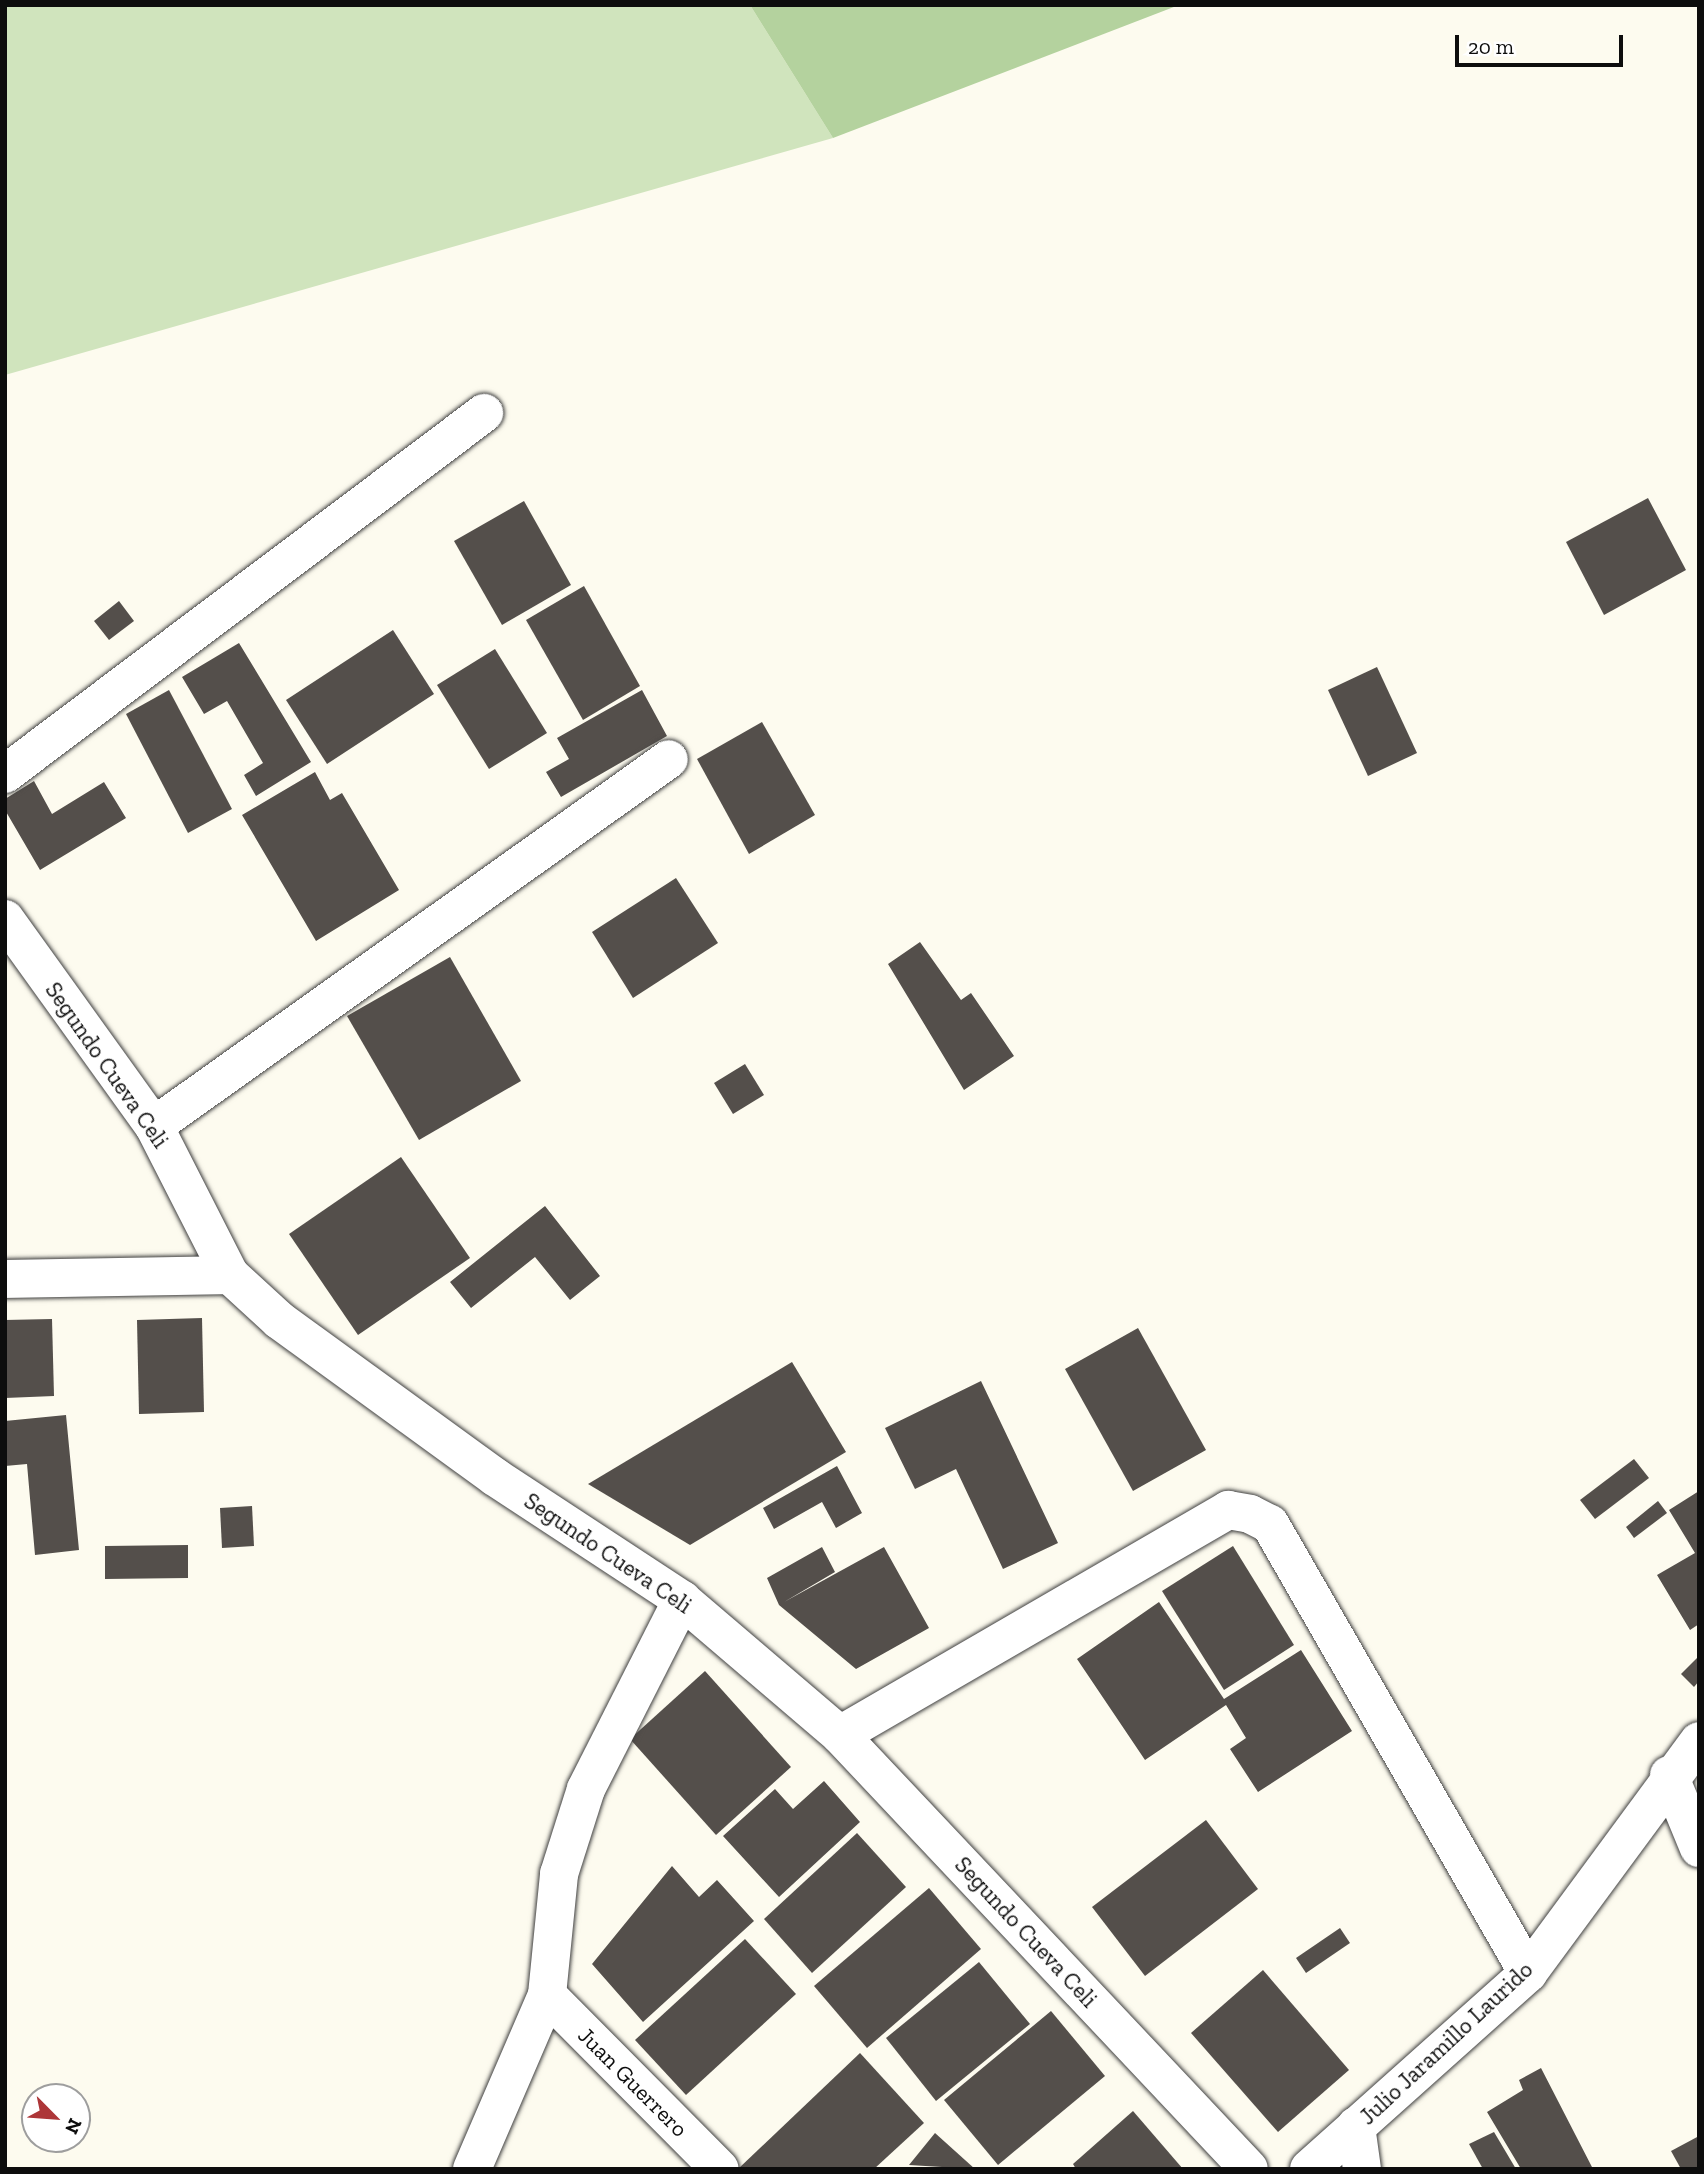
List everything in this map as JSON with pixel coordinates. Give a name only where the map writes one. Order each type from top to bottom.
[{"type":"street","points":[[5,774],[484,413]]},
{"type":"street","points":[[155,1126],[669,759]]},
{"type":"street","name":"Segundo Cueva Celi","points":[[5,919],[155,1126],[230,1275],[279,1320],[495,1477],[682,1600],[840,1735],[1249,2169]]},
{"type":"street","points":[[5,1279],[230,1275]]},
{"type":"street","points":[[840,1735],[1228,1510],[1250,1514],[1270,1524],[1528,1973]]},
{"type":"street","points":[[472,2169],[547,1995],[559,1874],[586,1789],[682,1600]]},
{"type":"street","name":"Julio Jaramillo Laurido","points":[[1309,2169],[1528,1973],[1669,1775],[1699,1741]]},
{"type":"street","points":[[1669,1775],[1699,1848]]},
{"type":"street","name":"Juan Guerrero","points":[[547,1995],[720,2169]]},
{"type":"street","points":[[1356,2126],[1362,2169]]},
{"type":"green space","points":[[5,5],[750,5],[833,138],[5,375]]},
{"type":"green space","points":[[750,5],[1179,5],[833,138]]},
{"type":"building","points":[[1648,498],[1686,570],[1604,615],[1566,542]]},
{"type":"building","points":[[524,501],[571,585],[502,625],[454,541]]},
{"type":"building","points":[[584,586],[640,686],[583,720],[526,620]]},
{"type":"building","points":[[119,601],[134,621],[109,640],[94,621]]},
{"type":"building","points":[[393,630],[434,694],[327,764],[286,700]]},
{"type":"building","points":[[239,643],[311,762],[256,796],[244,775],[263,763],[227,701],[204,714],[182,677]]},
{"type":"building","points":[[495,649],[547,733],[489,769],[437,685]]},
{"type":"building","points":[[1377,667],[1417,753],[1368,776],[1328,690]]},
{"type":"building","points":[[169,690],[232,809],[188,833],[126,714]]},
{"type":"building","points":[[642,690],[667,736],[561,797],[546,772],[569,759],[557,738]]},
{"type":"building","points":[[762,722],[815,815],[749,854],[697,759]]},
{"type":"building","points":[[315,772],[330,800],[342,793],[399,890],[316,941],[242,815]]},
{"type":"building","points":[[34,781],[52,814],[104,782],[126,818],[40,870],[5,810],[5,799]]},
{"type":"building","points":[[676,878],[718,943],[633,998],[592,932]]},
{"type":"building","points":[[920,942],[961,1000],[971,993],[1014,1056],[964,1090],[888,964]]},
{"type":"building","points":[[450,957],[521,1081],[419,1140],[347,1016]]},
{"type":"building","points":[[745,1064],[764,1095],[733,1114],[714,1083]]},
{"type":"building","points":[[401,1157],[470,1258],[358,1335],[289,1234]]},
{"type":"building","points":[[545,1206],[600,1276],[570,1300],[535,1257],[471,1308],[450,1282]]},
{"type":"building","points":[[202,1318],[204,1412],[139,1414],[137,1320]]},
{"type":"building","points":[[52,1319],[54,1396],[5,1398],[5,1320]]},
{"type":"building","points":[[1138,1328],[1206,1450],[1133,1491],[1065,1369]]},
{"type":"building","points":[[792,1362],[846,1452],[690,1545],[588,1484]]},
{"type":"building","points":[[981,1381],[1058,1543],[1003,1569],[956,1469],[915,1489],[885,1428]]},
{"type":"building","points":[[66,1415],[79,1550],[35,1555],[27,1464],[5,1466],[5,1421]]},
{"type":"building","points":[[1634,1459],[1649,1478],[1595,1519],[1580,1500]]},
{"type":"building","points":[[837,1466],[862,1513],[836,1528],[822,1502],[774,1529],[763,1508]]},
{"type":"building","points":[[1699,1491],[1699,1624],[1690,1630],[1657,1575],[1695,1553],[1669,1510]]},
{"type":"building","points":[[1658,1501],[1667,1513],[1634,1538],[1626,1527]]},
{"type":"building","points":[[252,1506],[254,1546],[222,1548],[220,1508]]},
{"type":"building","points":[[188,1545],[188,1578],[105,1579],[105,1546]]},
{"type":"building","points":[[1233,1546],[1294,1645],[1224,1690],[1162,1591]]},
{"type":"building","points":[[822,1547],[835,1572],[784,1602],[884,1547],[929,1628],[856,1669],[779,1605],[767,1578]]},
{"type":"building","points":[[1159,1602],[1224,1699],[1301,1650],[1352,1731],[1258,1792],[1230,1749],[1246,1738],[1226,1705],[1145,1760],[1077,1659]]},
{"type":"building","points":[[1699,1656],[1699,1681],[1694,1687],[1681,1674]]},
{"type":"building","points":[[705,1671],[791,1767],[716,1835],[630,1739]]},
{"type":"building","points":[[824,1781],[860,1822],[779,1897],[723,1836],[775,1789],[793,1809]]},
{"type":"building","points":[[1206,1820],[1258,1889],[1145,1976],[1092,1907]]},
{"type":"building","points":[[857,1833],[906,1887],[812,1973],[764,1919]]},
{"type":"building","points":[[672,1866],[699,1897],[717,1880],[754,1921],[643,2022],[592,1964]]},
{"type":"building","points":[[929,1888],[981,1949],[867,2048],[814,1986]]},
{"type":"building","points":[[1340,1928],[1350,1943],[1306,1973],[1296,1958]]},
{"type":"building","points":[[745,1939],[796,1994],[686,2095],[635,2040]]},
{"type":"building","points":[[979,1962],[1030,2024],[936,2101],[886,2038]]},
{"type":"building","points":[[1263,1970],[1349,2070],[1278,2132],[1191,2033]]},
{"type":"building","points":[[1051,2011],[1105,2076],[998,2165],[944,2100]]},
{"type":"building","points":[[860,2053],[924,2123],[874,2169],[738,2169]]},
{"type":"building","points":[[1541,2068],[1593,2169],[1521,2169],[1487,2112],[1523,2090],[1519,2080]]},
{"type":"building","points":[[1133,2111],[1183,2169],[1076,2169],[1073,2164]]},
{"type":"building","points":[[1494,2132],[1516,2169],[1483,2169],[1469,2144]]},
{"type":"building","points":[[935,2133],[975,2169],[909,2165]]},
{"type":"building","points":[[1699,2136],[1699,2169],[1681,2169],[1671,2151]]}]
